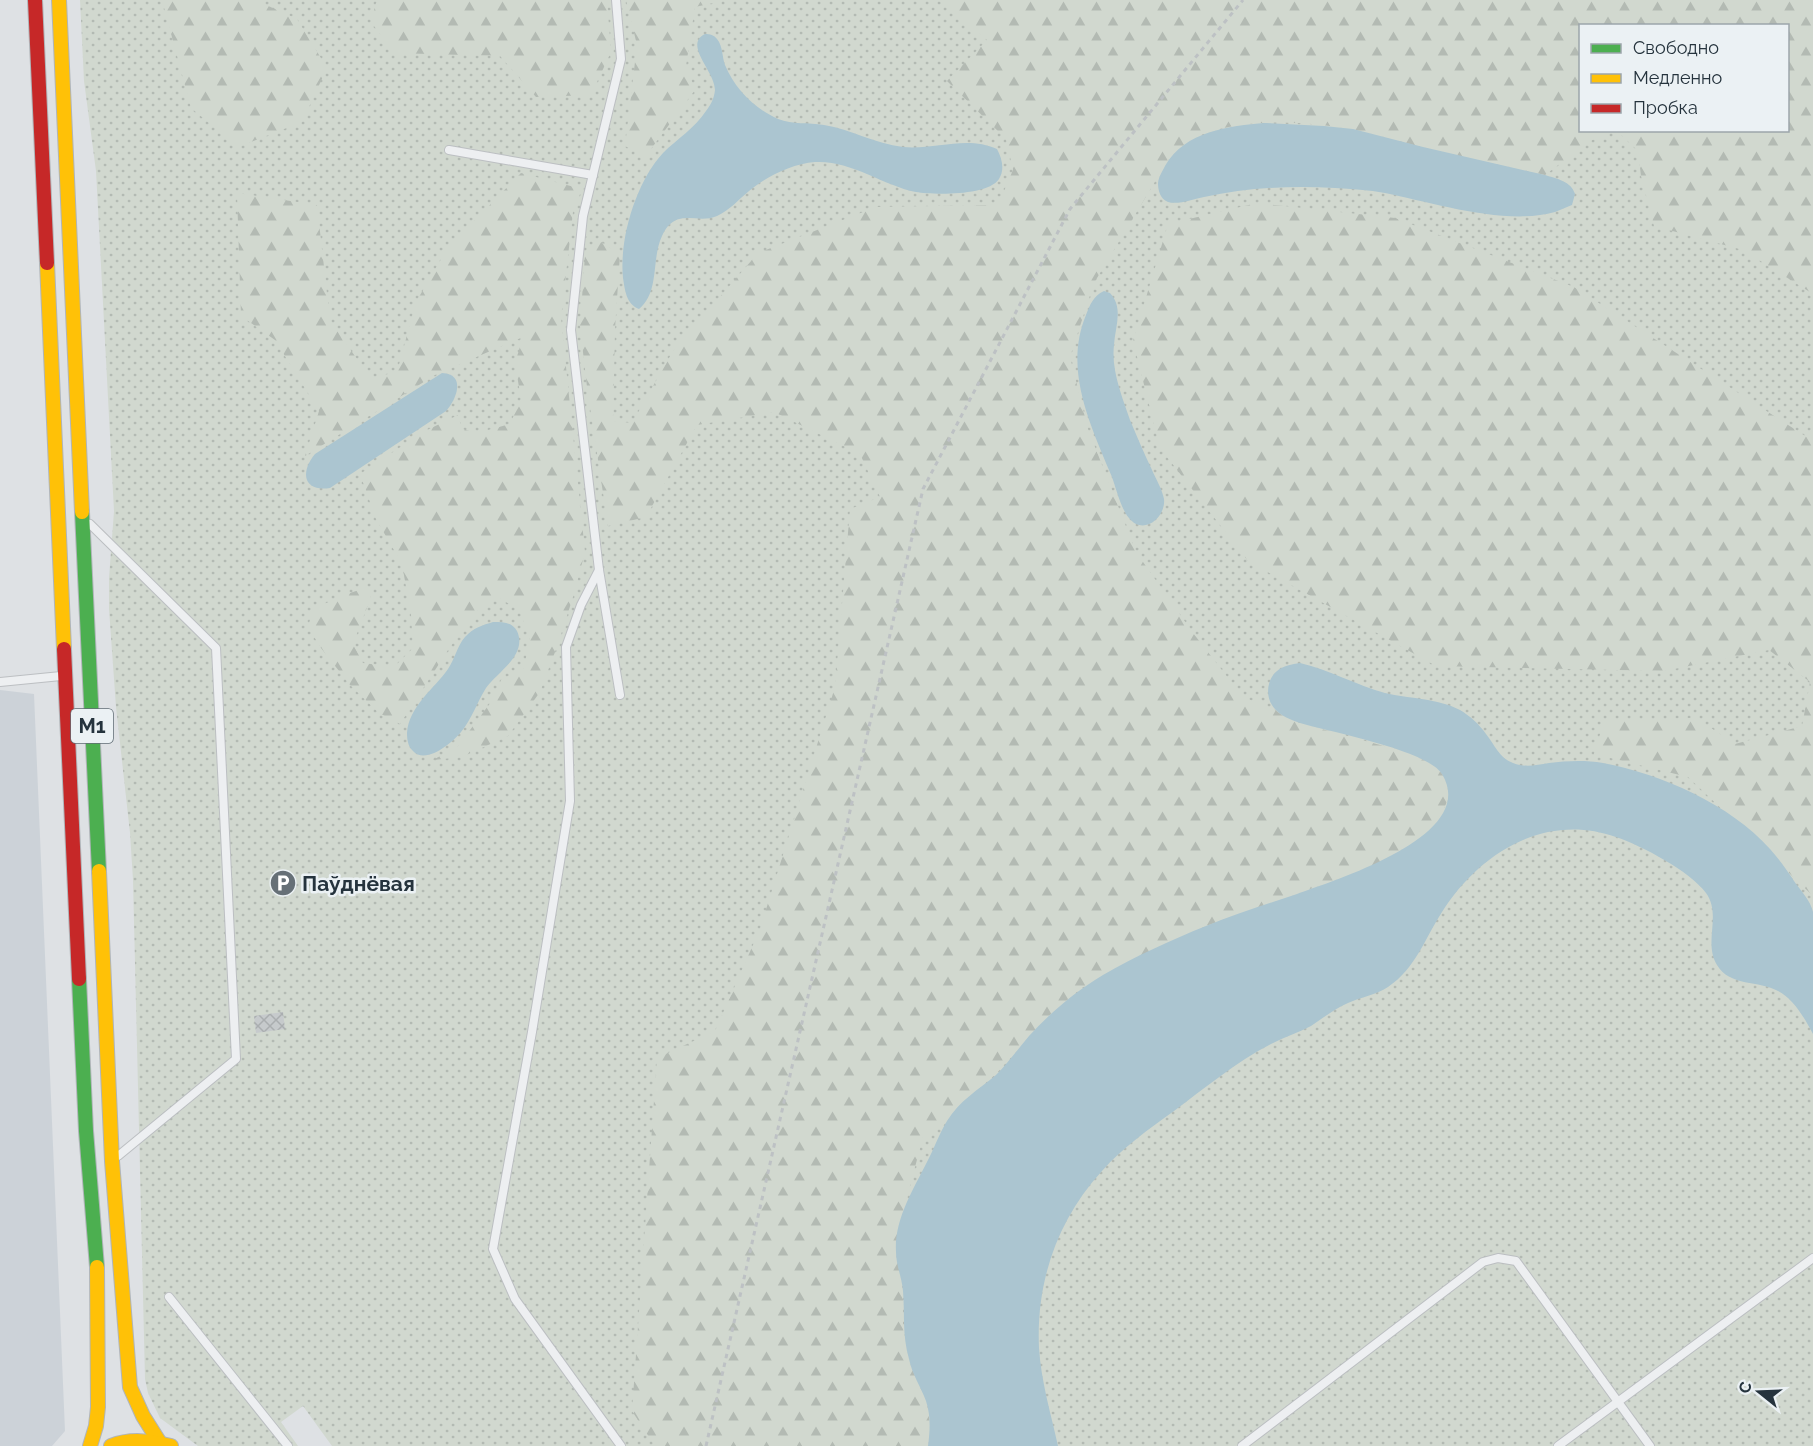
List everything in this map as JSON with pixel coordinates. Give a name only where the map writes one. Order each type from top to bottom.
[{"type":"highway","name":"М1","points":[[35,0],[86,1131],[98,1282],[98,1407],[96,1426],[90,1446]]},
{"type":"highway","name":"М1","points":[[59,0],[112,1161],[130,1387],[143,1420],[166,1445]]},
{"type":"highway","name":"М1","points":[[111,1446],[148,1440],[166,1445]]},
{"type":"lane","points":[[616,0],[621,59],[583,216],[571,330],[599,570],[620,695]]},
{"type":"lane","points":[[448,150],[593,175]]},
{"type":"lane","points":[[83,517],[216,648],[236,1059],[112,1161]]},
{"type":"lane","points":[[599,570],[580,605],[566,647],[570,801],[493,1249],[515,1299],[621,1446]]},
{"type":"lane","points":[[0,681],[66,676]]},
{"type":"lane","points":[[1242,1446],[1483,1262],[1498,1258],[1516,1261],[1650,1446]]},
{"type":"lane","points":[[1558,1446],[1813,1258]]},
{"type":"lane","points":[[170,1298],[288,1446]]},
{"type":"path","points":[[706,1446],[923,489],[1070,209],[1243,0]]},
{"type":"shaded area","points":[[0,690],[34,694],[65,1431],[52,1446],[0,1446]]},
{"type":"green space","points":[[80,0],[1813,0],[1813,1446],[332,1446],[303,1406],[281,1422],[298,1446],[198,1446],[160,1418],[148,1393],[145,1379],[133,880],[109,609],[114,511],[96,171],[84,81]]},
{"type":"green space","points":[[162,0],[255,0],[297,19],[327,68],[302,122],[238,147],[191,108]]},
{"type":"green space","points":[[379,0],[607,0],[611,52],[591,95],[536,97],[500,56],[394,53],[371,22]]},
{"type":"green space","points":[[626,0],[727,0],[695,7],[686,66],[695,90],[645,157],[625,146],[637,45]]},
{"type":"green space","points":[[938,0],[1813,0],[1813,294],[1743,250],[1654,226],[1641,176],[1638,151],[1618,132],[1789,132],[1789,24],[1579,24],[1579,132],[1612,132],[1590,141],[1545,175],[1363,132],[1316,124],[1274,123],[1232,126],[1196,137],[1181,147],[1168,160],[1094,283],[1070,357],[1088,429],[1136,552],[1193,633],[1243,697],[1300,723],[1402,751],[1434,764],[1443,775],[1448,799],[1433,825],[1414,842],[1387,859],[1361,871],[1206,926],[1128,962],[1080,989],[1043,1021],[996,1074],[954,1109],[944,1125],[923,1137],[902,1216],[896,1253],[903,1291],[905,1342],[910,1364],[927,1403],[930,1425],[928,1446],[655,1446],[632,1411],[657,1058],[715,1031],[760,929],[835,687],[850,509],[880,497],[860,454],[774,412],[697,425],[646,517],[608,526],[580,326],[585,255],[601,242],[620,254],[615,329],[613,421],[632,423],[673,351],[758,253],[876,207],[998,205],[1013,170],[1006,139],[947,81],[987,40]]},
{"type":"green space","points":[[521,173],[582,189],[573,212],[561,318],[585,552],[558,644],[540,692],[508,736],[462,757],[433,760],[458,746],[491,702],[501,680],[524,668],[530,637],[519,610],[499,598],[477,611],[450,647],[400,724],[379,713],[350,685],[308,627],[313,609],[365,588],[371,597],[353,644],[363,663],[394,667],[413,648],[411,615],[402,564],[376,519],[360,474],[423,432],[458,415],[462,429],[477,433],[510,424],[521,399],[515,363],[523,337],[435,375],[305,456],[319,411],[275,340],[241,316],[237,193],[317,205],[330,320],[370,378],[397,372],[416,302],[447,249]]},
{"type":"green space","points":[[1257,203],[1395,218],[1574,287],[1813,441],[1813,891],[1811,894],[1688,777],[1594,754],[1604,721],[1696,718],[1735,744],[1802,726],[1810,682],[1769,650],[1664,671],[1436,666],[1248,561],[1160,448],[1133,341],[1168,224]]},
{"type":"water","points":[[705,34],[713,36],[719,42],[725,65],[740,90],[761,110],[778,119],[834,127],[903,147],[963,143],[986,145],[997,149],[1002,164],[1001,175],[993,185],[984,189],[935,194],[903,189],[854,169],[828,162],[806,163],[789,168],[764,180],[717,216],[674,221],[662,236],[650,294],[639,309],[631,304],[623,278],[624,246],[631,212],[653,165],[697,123],[713,99],[714,83],[698,52],[697,45],[699,39]]},
{"type":"water","points":[[1265,123],[1353,129],[1559,179],[1567,183],[1575,194],[1572,205],[1536,216],[1470,212],[1379,192],[1318,187],[1252,189],[1176,203],[1165,201],[1161,197],[1158,186],[1160,176],[1174,154],[1184,145],[1209,132]]},
{"type":"water","points":[[1104,291],[1110,293],[1118,311],[1113,354],[1118,383],[1130,420],[1164,499],[1161,513],[1147,525],[1135,523],[1124,509],[1082,398],[1077,356],[1080,336],[1091,304],[1097,295]]},
{"type":"water","points":[[442,373],[450,374],[457,382],[456,394],[446,411],[330,488],[314,487],[309,484],[306,474],[307,467],[315,454]]},
{"type":"water","points":[[493,622],[510,624],[517,631],[519,640],[515,655],[486,688],[468,722],[457,737],[445,747],[431,754],[417,754],[411,748],[407,738],[412,714],[448,669],[465,637],[475,629]]},
{"type":"water","points":[[1300,663],[1385,693],[1433,701],[1460,710],[1480,727],[1501,755],[1518,765],[1589,761],[1625,768],[1693,793],[1735,818],[1754,833],[1773,853],[1812,908],[1813,1034],[1799,1010],[1784,995],[1770,988],[1729,977],[1717,965],[1712,947],[1713,919],[1710,901],[1699,885],[1677,868],[1627,841],[1590,831],[1565,830],[1540,834],[1517,843],[1495,855],[1475,871],[1442,912],[1413,962],[1398,979],[1383,990],[1343,1005],[1311,1026],[1271,1044],[1233,1067],[1127,1147],[1086,1190],[1073,1210],[1052,1253],[1041,1299],[1040,1360],[1058,1446],[928,1446],[930,1424],[928,1407],[912,1370],[905,1341],[903,1291],[896,1257],[896,1240],[901,1217],[911,1194],[941,1131],[957,1107],[996,1075],[1029,1036],[1055,1011],[1103,975],[1193,931],[1369,866],[1398,852],[1423,836],[1441,817],[1448,796],[1442,774],[1433,765],[1418,757],[1377,743],[1297,722],[1283,716],[1275,709],[1268,695],[1273,675],[1282,668]]},
{"type":"building","points":[[283,1012],[285,1029],[256,1033],[254,1016]]},
{"type":"traffic: fast","points":[[82,512],[99,871]]},
{"type":"traffic: fast","points":[[79,979],[86,1131],[97,1267]]},
{"type":"traffic: slow","points":[[59,0],[82,512]]},
{"type":"traffic: slow","points":[[47,263],[64,649]]},
{"type":"traffic: slow","points":[[99,871],[112,1161],[130,1387],[143,1416],[160,1443]]},
{"type":"traffic: slow","points":[[90,1446],[96,1426],[98,1407],[97,1267]]},
{"type":"traffic: slow","points":[[111,1446],[141,1441],[171,1446]]},
{"type":"traffic: jam","points":[[35,0],[47,263]]},
{"type":"traffic: jam","points":[[64,649],[79,979]]},
{"type":"place","name":"Паўднёвая","points":[[283,883]]}]
